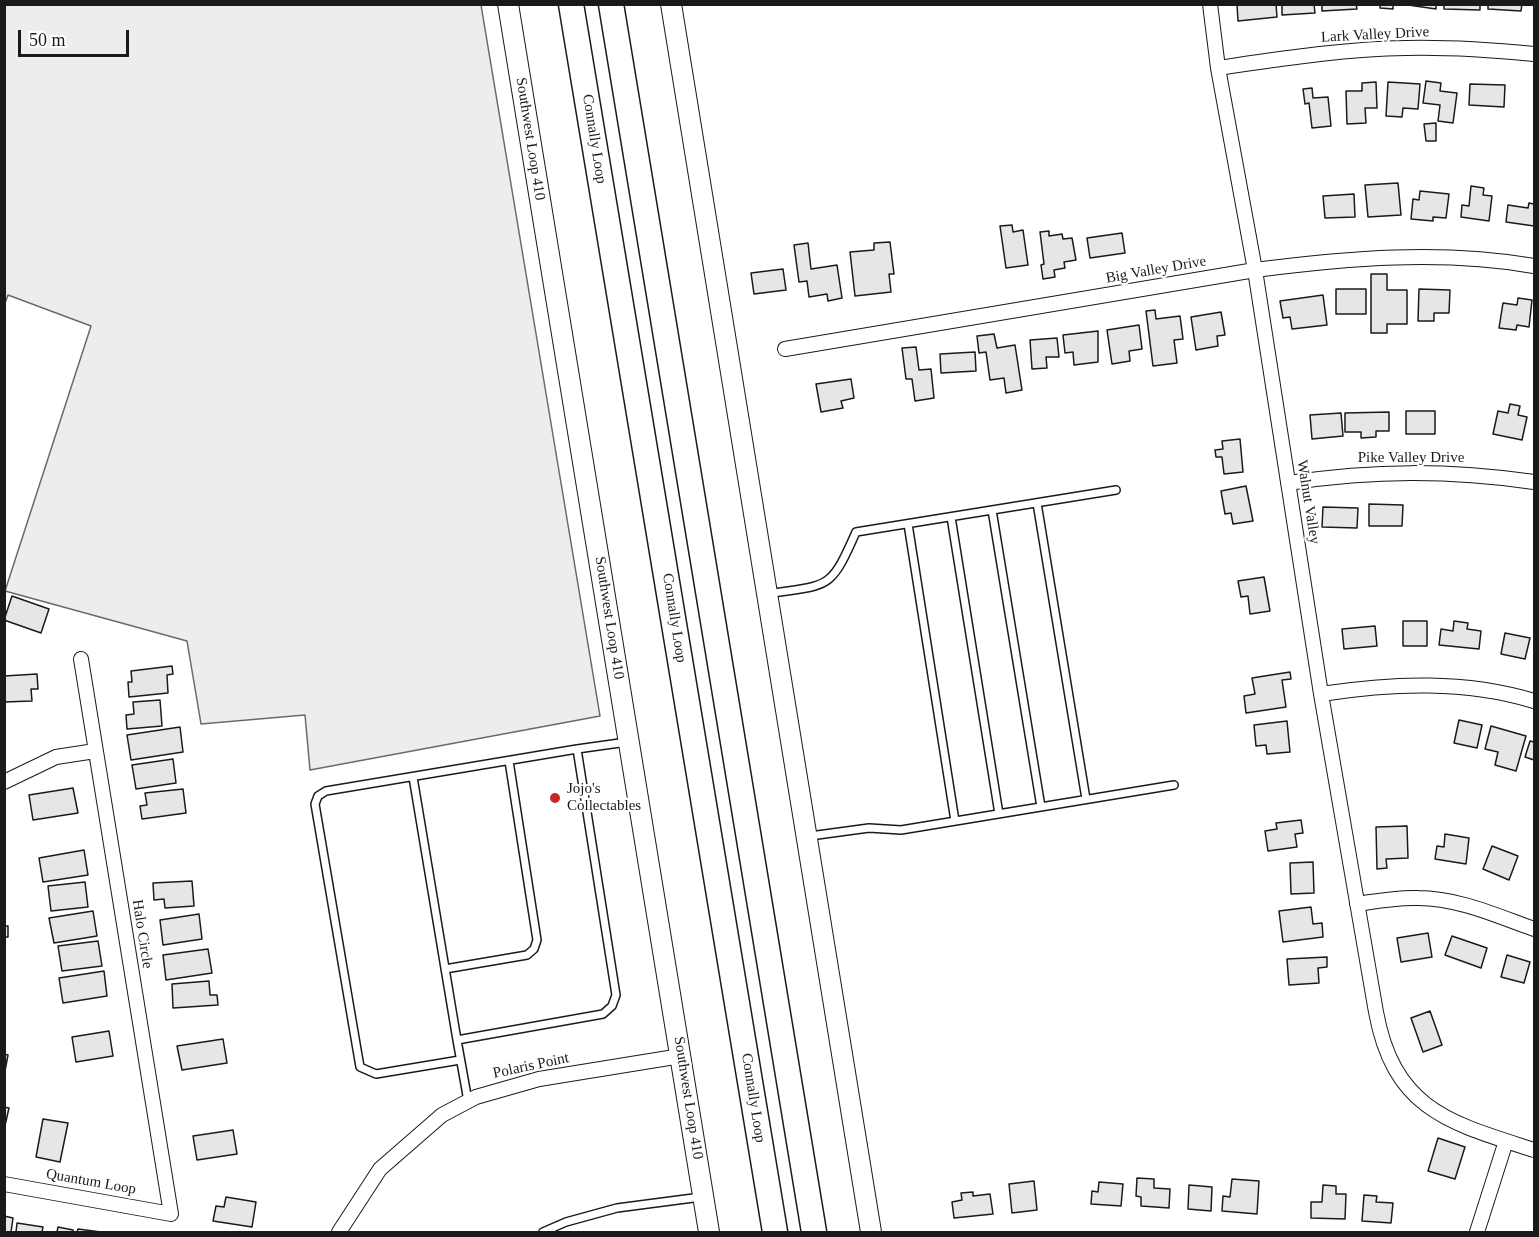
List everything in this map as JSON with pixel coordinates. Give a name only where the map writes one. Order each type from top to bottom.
[{"type":"highway","name":"Connally Loop","points":[[571,4],[775,1233]]},
{"type":"highway","points":[[611,4],[814,1233]]},
{"type":"main road","name":"Southwest Loop 410","points":[[508,4],[709,1233]]},
{"type":"main road","points":[[671,4],[871,1233]]},
{"type":"street","name":"Walnut Valley","points":[[1210,4],[1218,68],[1255,270],[1374,1006],[1386,1053],[1394,1070],[1412,1093],[1428,1106],[1456,1123],[1534,1150]]},
{"type":"street","name":"Lark Valley Drive","points":[[1218,68],[1306,55],[1405,48],[1466,48],[1534,54]]},
{"type":"street","name":"Big Valley Drive","points":[[785,349],[1255,270],[1381,256],[1458,257],[1534,266]]},
{"type":"street","name":"Pike Valley Drive","points":[[1288,483],[1342,475],[1411,471],[1479,474],[1534,482]]},
{"type":"street","name":"Halo Circle","points":[[81,659],[171,1214]]},
{"type":"street","points":[[1322,694],[1388,686],[1430,684],[1474,688],[1534,701]]},
{"type":"street","points":[[4,782],[56,757],[95,751]]},
{"type":"street","points":[[1357,904],[1400,898],[1440,899],[1460,903],[1534,929]]},
{"type":"street","name":"Polaris Point","points":[[339,1233],[380,1169],[442,1115],[468,1101],[506,1086],[528,1081],[681,1056]]},
{"type":"street","points":[[1477,1233],[1506,1141]]},
{"type":"street","name":"Quantum Loop","points":[[4,1184],[171,1214]]},
{"type":"lane","points":[[768,594],[826,584],[842,566],[856,532],[1116,490]]},
{"type":"lane","points":[[1037,503],[1086,799]]},
{"type":"lane","points":[[992,510],[1041,807]]},
{"type":"lane","points":[[951,517],[999,814]]},
{"type":"lane","points":[[908,524],[955,821]]},
{"type":"lane","points":[[460,1060],[376,1074],[360,1066],[315,804],[318,796],[326,791],[629,741]]},
{"type":"lane","points":[[457,1041],[603,1014],[612,1006],[616,995],[577,750]]},
{"type":"lane","points":[[445,969],[526,955],[534,949],[537,940],[509,761]]},
{"type":"lane","points":[[413,777],[468,1101]]},
{"type":"lane","points":[[807,836],[869,828],[901,830],[1174,785]]},
{"type":"lane","points":[[543,1233],[566,1222],[616,1208],[703,1197]]},
{"type":"shaded area","points":[[5,4],[481,5],[600,716],[310,770],[305,715],[201,724],[187,641],[5,591],[91,326],[8,295],[5,303]]},
{"type":"building","points":[[1237,4],[1276,4],[1277,17],[1238,21]]},
{"type":"building","points":[[1282,4],[1314,4],[1315,13],[1282,15]]},
{"type":"building","points":[[1322,4],[1356,4],[1357,9],[1322,11]]},
{"type":"building","points":[[1380,4],[1393,4],[1393,9],[1380,8]]},
{"type":"building","points":[[1401,4],[1436,4],[1436,9]]},
{"type":"building","points":[[1444,4],[1480,4],[1480,10],[1444,9]]},
{"type":"building","points":[[1488,4],[1522,4],[1521,11],[1488,9]]},
{"type":"building","points":[[1426,81],[1441,83],[1440,91],[1457,93],[1453,123],[1438,121],[1440,105],[1423,103]]},
{"type":"building","points":[[1376,82],[1377,108],[1365,108],[1366,123],[1347,124],[1346,91],[1362,91],[1362,83]]},
{"type":"building","points":[[1388,82],[1420,84],[1418,109],[1403,108],[1402,117],[1386,116]]},
{"type":"building","points":[[1470,84],[1505,85],[1504,107],[1469,105]]},
{"type":"building","points":[[1312,88],[1313,98],[1328,97],[1331,126],[1312,128],[1309,103],[1305,104],[1303,89]]},
{"type":"building","points":[[1436,123],[1436,141],[1426,141],[1424,124]]},
{"type":"building","points":[[1398,183],[1401,215],[1368,217],[1365,185]]},
{"type":"building","points":[[1471,186],[1484,188],[1483,195],[1492,196],[1489,221],[1461,217],[1462,205],[1469,206]]},
{"type":"building","points":[[1420,191],[1449,194],[1446,218],[1433,217],[1433,221],[1411,219],[1413,199],[1419,200]]},
{"type":"building","points":[[1354,194],[1355,217],[1325,218],[1323,196]]},
{"type":"building","points":[[1529,203],[1534,204],[1534,226],[1506,222],[1508,205],[1528,208]]},
{"type":"building","points":[[1012,225],[1013,232],[1023,230],[1028,265],[1006,268],[1000,226]]},
{"type":"building","points":[[1049,231],[1049,236],[1062,234],[1063,239],[1072,238],[1076,260],[1064,262],[1065,268],[1054,270],[1055,277],[1043,279],[1041,265],[1044,264],[1040,232]]},
{"type":"building","points":[[1122,233],[1125,253],[1090,258],[1087,238]]},
{"type":"building","points":[[890,242],[894,274],[889,274],[891,292],[855,296],[850,252],[874,250],[874,243]]},
{"type":"building","points":[[808,243],[811,269],[837,265],[842,298],[828,301],[827,294],[809,297],[807,281],[799,282],[794,245]]},
{"type":"building","points":[[783,269],[786,290],[754,294],[751,273]]},
{"type":"building","points":[[1371,274],[1387,274],[1387,290],[1407,290],[1407,324],[1387,324],[1387,333],[1371,333]]},
{"type":"building","points":[[1336,289],[1366,289],[1366,314],[1336,314]]},
{"type":"building","points":[[1419,289],[1450,290],[1449,313],[1434,313],[1434,321],[1418,321]]},
{"type":"building","points":[[1323,295],[1327,325],[1292,329],[1290,317],[1283,318],[1280,301]]},
{"type":"building","points":[[1518,298],[1532,300],[1529,327],[1517,325],[1516,330],[1499,328],[1503,303],[1517,305]]},
{"type":"building","points":[[1155,310],[1156,319],[1180,316],[1183,339],[1174,340],[1177,363],[1153,366],[1146,311]]},
{"type":"building","points":[[1221,312],[1225,335],[1217,336],[1218,346],[1196,350],[1191,317]]},
{"type":"building","points":[[1139,325],[1142,349],[1129,351],[1130,361],[1112,364],[1107,330]]},
{"type":"building","points":[[1098,331],[1098,362],[1074,365],[1073,352],[1065,353],[1063,335]]},
{"type":"building","points":[[994,334],[997,348],[1015,345],[1022,390],[1006,393],[1004,378],[990,380],[986,352],[979,353],[977,336]]},
{"type":"building","points":[[1057,338],[1059,357],[1046,357],[1047,368],[1032,369],[1030,340]]},
{"type":"building","points":[[916,347],[919,370],[931,369],[934,398],[915,401],[912,379],[906,379],[902,348]]},
{"type":"building","points":[[975,352],[976,371],[941,373],[940,354]]},
{"type":"building","points":[[851,379],[854,398],[841,401],[843,408],[821,412],[816,384]]},
{"type":"building","points":[[1510,404],[1520,406],[1518,415],[1527,417],[1522,440],[1493,434],[1498,411],[1508,413]]},
{"type":"building","points":[[1406,411],[1435,411],[1435,434],[1406,434]]},
{"type":"building","points":[[1389,412],[1389,431],[1376,431],[1376,437],[1361,438],[1361,432],[1345,432],[1345,413]]},
{"type":"building","points":[[1341,413],[1343,436],[1312,439],[1310,415]]},
{"type":"building","points":[[1240,439],[1243,472],[1224,474],[1222,457],[1216,457],[1215,450],[1223,449],[1222,441]]},
{"type":"building","points":[[1246,486],[1253,521],[1233,524],[1231,513],[1225,514],[1221,491]]},
{"type":"building","points":[[1369,504],[1403,505],[1402,526],[1369,526]]},
{"type":"building","points":[[1323,507],[1358,508],[1357,528],[1322,527]]},
{"type":"building","points":[[1264,577],[1270,611],[1250,614],[1248,596],[1241,597],[1238,581]]},
{"type":"building","points":[[12,596],[49,609],[41,633],[4,620]]},
{"type":"building","points":[[1403,621],[1427,621],[1427,646],[1403,646]]},
{"type":"building","points":[[1454,621],[1468,623],[1467,629],[1481,631],[1479,649],[1439,645],[1441,629],[1453,631]]},
{"type":"building","points":[[1375,626],[1377,646],[1344,649],[1342,629]]},
{"type":"building","points":[[1505,633],[1530,638],[1525,659],[1501,654]]},
{"type":"building","points":[[172,666],[173,674],[167,675],[168,693],[129,697],[128,682],[132,682],[131,671]]},
{"type":"building","points":[[1290,672],[1291,679],[1282,680],[1286,707],[1246,713],[1244,696],[1255,694],[1252,678]]},
{"type":"building","points":[[37,674],[38,689],[31,689],[32,701],[4,702],[4,676]]},
{"type":"building","points":[[160,700],[162,726],[127,729],[126,715],[134,714],[133,702]]},
{"type":"building","points":[[1459,720],[1482,725],[1477,748],[1454,743]]},
{"type":"building","points":[[1287,721],[1290,752],[1267,754],[1266,745],[1256,746],[1254,725]]},
{"type":"building","points":[[1491,726],[1526,736],[1516,771],[1495,765],[1498,752],[1485,749]]},
{"type":"building","points":[[180,727],[183,752],[131,760],[127,735]]},
{"type":"building","points":[[1530,741],[1534,742],[1534,760],[1525,757]]},
{"type":"building","points":[[173,759],[176,783],[136,789],[132,765]]},
{"type":"building","points":[[73,788],[78,813],[33,820],[29,795]]},
{"type":"building","points":[[183,789],[186,813],[142,819],[140,806],[147,805],[145,793]]},
{"type":"building","points":[[1301,820],[1303,833],[1295,834],[1297,847],[1268,851],[1265,831],[1277,829],[1276,823]]},
{"type":"building","points":[[1407,826],[1408,858],[1386,859],[1387,868],[1377,869],[1376,827]]},
{"type":"building","points":[[1445,834],[1469,838],[1466,864],[1435,859],[1437,846],[1444,847]]},
{"type":"building","points":[[1492,846],[1518,856],[1509,880],[1483,869]]},
{"type":"building","points":[[84,850],[88,875],[43,882],[39,858]]},
{"type":"building","points":[[1313,862],[1314,893],[1291,894],[1290,863]]},
{"type":"building","points":[[192,881],[194,906],[165,908],[164,899],[154,900],[153,883]]},
{"type":"building","points":[[85,882],[88,907],[51,911],[48,886]]},
{"type":"building","points":[[1311,907],[1313,924],[1322,923],[1323,937],[1283,942],[1279,911]]},
{"type":"building","points":[[93,911],[97,936],[54,943],[49,918]]},
{"type":"building","points":[[199,914],[202,939],[163,945],[160,920]]},
{"type":"building","points":[[4,926],[8,926],[8,937],[4,937]]},
{"type":"building","points":[[1428,933],[1432,957],[1401,962],[1397,938]]},
{"type":"building","points":[[1452,936],[1487,948],[1481,968],[1445,955]]},
{"type":"building","points":[[98,941],[102,966],[62,971],[58,946]]},
{"type":"building","points":[[208,949],[212,973],[166,980],[163,955]]},
{"type":"building","points":[[1507,955],[1530,962],[1524,983],[1501,977]]},
{"type":"building","points":[[1327,957],[1327,967],[1318,968],[1319,983],[1289,985],[1287,959]]},
{"type":"building","points":[[104,971],[107,996],[63,1003],[59,978]]},
{"type":"building","points":[[209,981],[210,995],[217,995],[218,1005],[173,1008],[172,984]]},
{"type":"building","points":[[1430,1011],[1442,1045],[1423,1052],[1411,1018]]},
{"type":"building","points":[[109,1031],[113,1056],[76,1062],[72,1037]]},
{"type":"building","points":[[223,1039],[227,1063],[182,1070],[177,1046]]},
{"type":"building","points":[[4,1054],[8,1055],[4,1076]]},
{"type":"building","points":[[4,1107],[9,1108],[4,1130]]},
{"type":"building","points":[[43,1119],[68,1123],[60,1162],[36,1157]]},
{"type":"building","points":[[233,1130],[237,1154],[197,1160],[193,1136]]},
{"type":"building","points":[[1438,1138],[1465,1147],[1455,1179],[1428,1171]]},
{"type":"building","points":[[1137,1178],[1154,1179],[1154,1188],[1170,1189],[1169,1208],[1141,1206],[1141,1197],[1136,1196]]},
{"type":"building","points":[[1232,1179],[1259,1181],[1257,1214],[1222,1211],[1223,1196],[1230,1197]]},
{"type":"building","points":[[1034,1181],[1037,1210],[1012,1213],[1009,1184]]},
{"type":"building","points":[[1099,1182],[1123,1184],[1121,1206],[1091,1204],[1092,1191],[1098,1192]]},
{"type":"building","points":[[1189,1185],[1212,1187],[1211,1211],[1188,1209]]},
{"type":"building","points":[[1323,1185],[1336,1186],[1336,1194],[1346,1194],[1345,1219],[1311,1218],[1311,1202],[1322,1202]]},
{"type":"building","points":[[973,1192],[973,1196],[990,1194],[993,1214],[954,1218],[952,1202],[962,1200],[961,1193]]},
{"type":"building","points":[[1364,1195],[1377,1196],[1376,1202],[1393,1203],[1391,1223],[1362,1221]]},
{"type":"building","points":[[226,1197],[256,1202],[252,1227],[213,1221],[216,1206],[224,1207]]},
{"type":"building","points":[[4,1216],[13,1218],[11,1232],[4,1232]]},
{"type":"building","points":[[17,1223],[43,1227],[42,1232],[16,1232]]},
{"type":"building","points":[[58,1227],[73,1230],[73,1232],[57,1232]]},
{"type":"building","points":[[78,1229],[101,1232],[77,1232]]},
{"type":"place","name":"Jojo's Collectables","points":[[555,798]]}]
